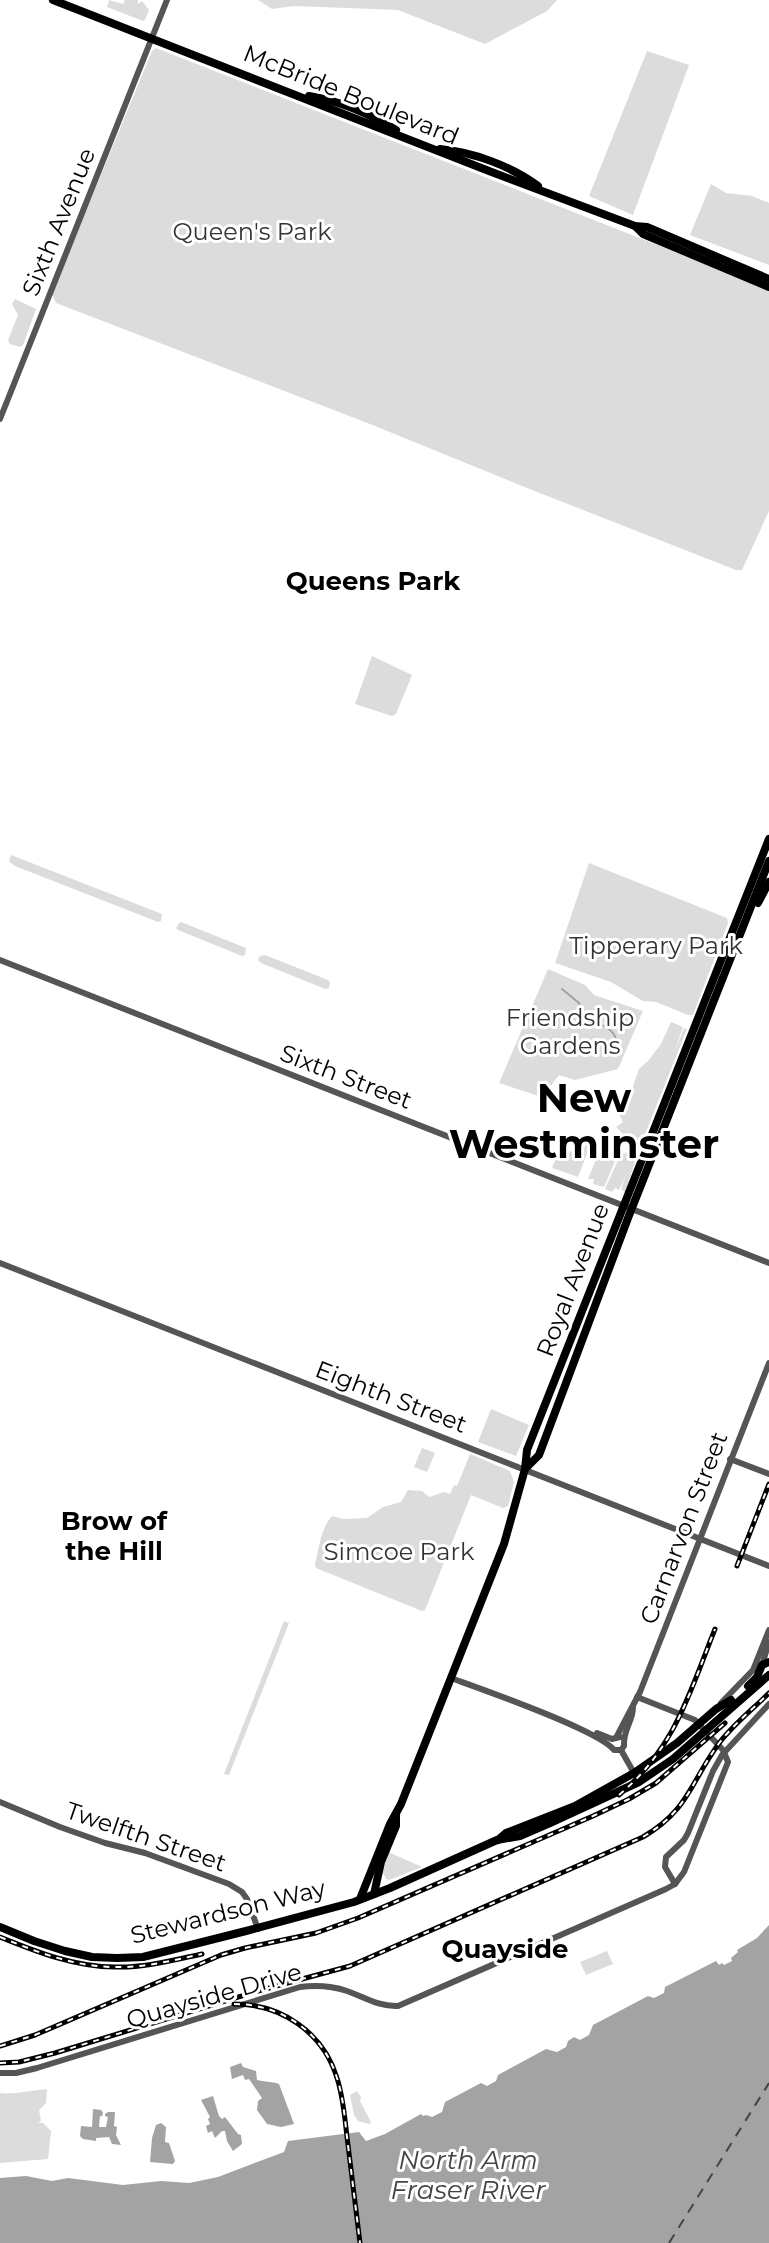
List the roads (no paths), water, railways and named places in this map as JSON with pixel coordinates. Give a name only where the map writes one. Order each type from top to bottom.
[{"type":"main road","name":"McBride Boulevard","points":[[53,0],[429,148],[455,150],[524,175],[545,191],[635,226]]},
{"type":"main road","points":[[635,226],[647,227],[769,279]]},
{"type":"main road","points":[[635,226],[643,234],[769,287]]},
{"type":"main road","name":"Royal Avenue","points":[[360,1899],[504,1544],[525,1469],[539,1455],[628,1208],[769,839]]},
{"type":"main road","name":"Royal Avenue","points":[[628,1208],[769,861]]},
{"type":"main road","points":[[746,920],[769,882]]},
{"type":"main road","points":[[497,1840],[506,1833],[575,1806],[634,1773],[741,1692],[766,1664]]},
{"type":"main road","points":[[497,1840],[520,1836],[639,1782],[673,1759],[769,1675]]},
{"type":"main road","points":[[734,1704],[741,1692]]},
{"type":"main road","points":[[634,1773],[639,1782]]},
{"type":"main road","name":"Royal Avenue","points":[[374,1894],[381,1862],[396,1826],[396,1815]]},
{"type":"main road","name":"Stewardson Way","points":[[0,1927],[65,1951],[92,1957],[117,1958],[167,1952],[360,1899],[497,1840]]},
{"type":"street","name":"Sixth Avenue","points":[[0,419],[167,0]]},
{"type":"street","name":"Sixth Street","points":[[0,960],[769,1263]]},
{"type":"street","name":"Eighth Street","points":[[0,1263],[769,1566]]},
{"type":"street","name":"Carnarvon Street","points":[[621,1750],[624,1744],[615,1739],[633,1712],[769,1363]]},
{"type":"street","points":[[730,1459],[769,1474]]},
{"type":"street","points":[[716,1709],[753,1670],[769,1630]]},
{"type":"street","points":[[766,1664],[769,1642]]},
{"type":"street","points":[[451,1678],[586,1731],[615,1739],[614,1750],[621,1750],[634,1773]]},
{"type":"street","points":[[637,1697],[695,1720],[723,1750],[728,1762],[684,1872],[675,1884],[665,1867],[666,1857],[688,1833],[722,1755],[769,1704]]},
{"type":"street","name":"Twelfth Street","points":[[0,1802],[60,1827],[145,1853],[229,1884],[247,1899],[258,1929]]},
{"type":"street","name":"Quayside Drive","points":[[0,2073],[37,2068],[300,1987],[328,1987],[379,2005],[398,2006],[675,1884]]},
{"type":"water","name":"North Arm Fraser River","points":[[769,1925],[769,2243],[0,2243],[0,2178],[26,2176],[52,2181],[68,2178],[123,2185],[161,2181],[189,2183],[218,2177],[284,2152],[288,2141],[359,2132],[366,2141],[421,2114],[432,2117],[442,2112],[445,2102],[481,2083],[487,2086],[496,2081],[498,2075],[546,2049],[557,2052],[574,2037],[580,2040],[589,2035],[593,2025],[648,1996],[654,1998],[664,1993],[665,1987],[716,1961],[724,1965],[732,1961],[737,1950],[757,1938]]},
{"type":"water","points":[[241,2063],[243,2067],[256,2071],[257,2080],[279,2084],[294,2124],[281,2127],[267,2124],[257,2110],[258,2101],[262,2098],[249,2079],[245,2080],[243,2075],[232,2079],[230,2067]]},
{"type":"water","points":[[213,2096],[219,2116],[222,2119],[225,2117],[241,2135],[242,2144],[233,2151],[225,2131],[215,2138],[212,2131],[208,2133],[206,2126],[210,2124],[210,2117],[201,2100]]},
{"type":"water","points":[[93,2109],[103,2113],[99,2127],[106,2127],[108,2117],[105,2114],[115,2112],[114,2126],[117,2127],[116,2135],[121,2145],[112,2144],[109,2137],[96,2138],[96,2141],[80,2136],[81,2126],[92,2127]]},
{"type":"water","points":[[161,2123],[166,2127],[165,2142],[169,2143],[175,2161],[173,2164],[150,2162],[152,2138],[156,2125]]},
{"type":"waterway","points":[[562,989],[579,1003],[589,1020],[613,1033],[620,1052]]},
{"type":"railway","points":[[737,1566],[769,1484]]},
{"type":"railway","points":[[619,1795],[638,1777],[667,1739],[688,1698],[715,1629]]},
{"type":"railway","points":[[0,2063],[19,2062],[55,2053],[350,1966],[643,1837],[671,1816],[720,1742],[769,1693]]},
{"type":"railway","points":[[0,2046],[35,2035],[221,1955],[316,1933],[358,1918],[593,1816],[656,1783],[725,1723]]},
{"type":"railway","points":[[0,1937],[56,1958],[100,1966],[148,1965],[202,1954]]},
{"type":"railway","points":[[234,2004],[251,2005],[284,2015],[311,2034],[330,2062],[343,2103],[360,2243]]},
{"type":"district","name":"Queens Park","points":[[373,581]]},
{"type":"district","name":"New Westminster","points":[[584,1121]]},
{"type":"district","name":"Brow of the Hill","points":[[114,1536]]},
{"type":"district","name":"Quayside","points":[[505,1949]]},
{"type":"park label","name":"Queen's Park","points":[[252,232]]},
{"type":"park label","name":"Tipperary Park","points":[[656,946]]},
{"type":"park label","name":"Friendship Gardens","points":[[570,1032]]},
{"type":"park label","name":"Simcoe Park","points":[[399,1552]]}]
